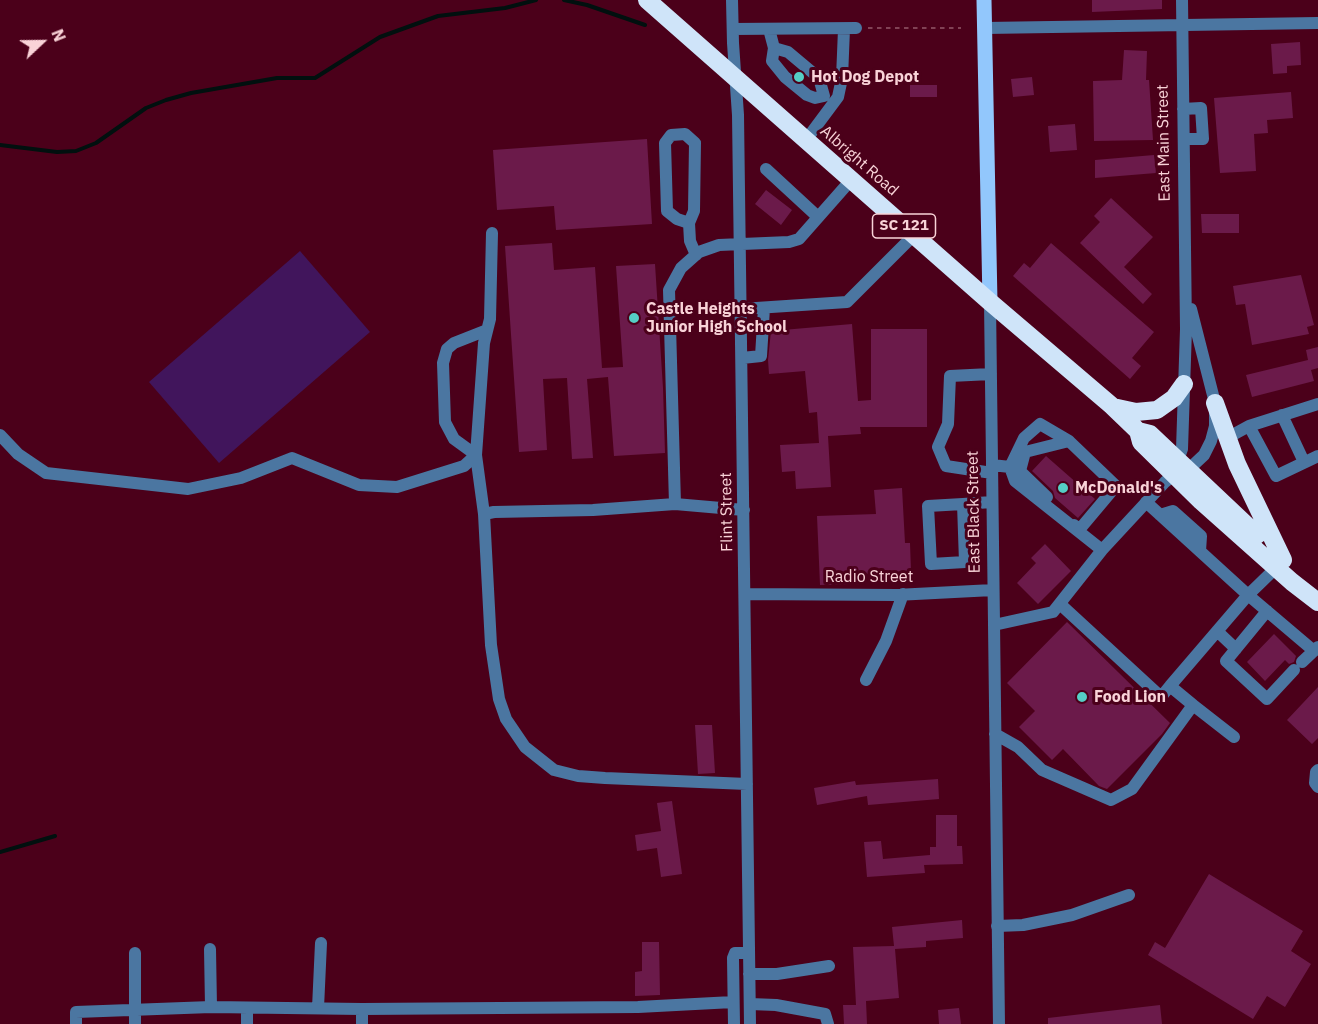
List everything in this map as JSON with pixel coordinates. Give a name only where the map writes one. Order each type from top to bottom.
[{"type":"highway","name":"Albright Road","points":[[647,0],[990,302],[1112,406],[1138,431],[1141,442],[1180,468]]},
{"type":"highway","points":[[1112,406],[1136,412],[1156,410],[1174,398],[1184,384]]},
{"type":"highway","points":[[1215,403],[1237,464],[1279,547],[1280,564]]},
{"type":"highway","points":[[1180,468],[1318,602]]},
{"type":"highway","points":[[1280,564],[1318,591]]},
{"type":"main road","name":"East Black Street","points":[[984,0],[990,302]]},
{"type":"street","name":"Flint Street","points":[[732,0],[738,115],[750,1024]]},
{"type":"street","name":"East Main Street","points":[[1180,468],[1186,286],[1182,0]]},
{"type":"street","points":[[985,28],[1318,23]]},
{"type":"street","points":[[733,29],[768,29],[850,29],[838,97],[829,99],[807,95],[785,77],[772,61],[774,48],[768,29]]},
{"type":"street","points":[[774,48],[788,52],[819,78],[829,99]]},
{"type":"street","points":[[806,140],[829,99]]},
{"type":"street","points":[[1184,109],[1201,108],[1203,139],[1184,140]]},
{"type":"street","points":[[689,223],[677,219],[667,211],[665,143],[671,135],[685,134],[695,143],[694,211],[689,223],[690,242],[696,255]]},
{"type":"street","points":[[766,169],[818,217]]},
{"type":"street","points":[[675,504],[669,290],[681,268],[696,255],[719,245],[789,242],[799,238],[851,180]]},
{"type":"street","points":[[492,233],[490,319],[484,343],[476,455],[484,514],[491,645],[499,699],[506,719],[525,747],[555,770],[578,776],[747,784]]},
{"type":"street","points":[[741,309],[847,302],[914,235]]},
{"type":"street","name":"East Main Street","points":[[1180,468],[1204,455],[1215,426],[1215,403],[1186,286]]},
{"type":"street","name":"East Black Street","points":[[990,302],[999,1024]]},
{"type":"street","points":[[742,358],[760,356],[764,308]]},
{"type":"street","points":[[476,455],[454,439],[445,422],[443,363],[447,349],[454,343],[487,330]]},
{"type":"street","points":[[991,374],[950,376],[948,424],[938,447],[946,466],[992,469],[1010,467]]},
{"type":"street","points":[[1227,438],[1249,426],[1318,404]]},
{"type":"street","points":[[1282,415],[1305,462]]},
{"type":"street","points":[[1078,530],[1116,486],[1069,441],[1040,424],[1024,438],[1010,467],[1015,481],[1102,550]]},
{"type":"street","points":[[1249,426],[1276,476],[1318,456]]},
{"type":"street","points":[[0,435],[18,454],[46,473],[188,489],[241,478],[292,458],[358,485],[397,488],[464,466],[476,455]]},
{"type":"street","points":[[1069,441],[1025,452],[1020,471],[1078,530]]},
{"type":"street","points":[[994,625],[1053,612],[1102,550],[1180,468]]},
{"type":"street","points":[[963,504],[965,562],[931,564],[928,506],[992,502]]},
{"type":"street","points":[[1146,502],[1248,595],[1316,649],[1267,699],[1226,661],[1267,611]]},
{"type":"street","points":[[484,514],[675,504],[744,510]]},
{"type":"street","points":[[1060,603],[1161,696],[1248,595],[1280,564]]},
{"type":"street","name":"Radio Street","points":[[745,594],[903,594],[993,590]]},
{"type":"street","points":[[866,680],[886,641],[903,594]]},
{"type":"street","points":[[1217,632],[1236,649]]},
{"type":"street","points":[[1170,686],[1234,737]]},
{"type":"street","points":[[995,734],[1018,747],[1042,770],[1112,800],[1132,789],[1193,705]]},
{"type":"street","points":[[1318,770],[1315,783],[1318,787]]},
{"type":"street","points":[[998,926],[1023,925],[1072,915],[1129,895]]},
{"type":"street","points":[[318,1008],[321,943]]},
{"type":"street","points":[[210,949],[211,1007]]},
{"type":"street","points":[[135,953],[135,1024]]},
{"type":"street","points":[[734,1024],[734,955],[749,953]]},
{"type":"street","points":[[734,984],[749,979],[830,966]]},
{"type":"street","points":[[76,1024],[76,1012],[211,1007],[362,1009],[638,1007],[734,1002]]},
{"type":"street","points":[[750,1004],[776,1005],[825,1014],[828,1024]]},
{"type":"street","points":[[247,1008],[247,1024]]},
{"type":"street","points":[[362,1009],[362,1024]]},
{"type":"path","points":[[850,29],[961,28]]},
{"type":"shaded area","points":[[300,251],[370,332],[219,463],[149,382]]},
{"type":"building","points":[[1092,0],[1162,0],[1162,9],[1092,12]]},
{"type":"building","points":[[1300,42],[1301,65],[1287,66],[1287,73],[1273,74],[1271,44]]},
{"type":"building","points":[[1124,50],[1147,51],[1146,80],[1149,80],[1153,140],[1094,141],[1093,81],[1122,80]]},
{"type":"building","points":[[1032,77],[1034,95],[1013,97],[1011,79]]},
{"type":"building","points":[[910,85],[937,85],[937,97],[910,97]]},
{"type":"building","points":[[1291,92],[1293,118],[1267,120],[1268,133],[1254,134],[1256,171],[1220,173],[1214,98]]},
{"type":"building","points":[[1075,124],[1077,150],[1050,152],[1048,126]]},
{"type":"building","points":[[647,139],[652,224],[556,230],[554,206],[497,210],[493,150]]},
{"type":"building","points":[[1154,155],[1156,173],[1095,178],[1095,160]]},
{"type":"building","points":[[766,190],[792,210],[781,225],[755,204]]},
{"type":"building","points":[[1111,198],[1153,237],[1124,267],[1152,294],[1143,304],[1080,243],[1100,222],[1094,216]]},
{"type":"building","points":[[1201,214],[1239,214],[1239,233],[1202,233]]},
{"type":"building","points":[[552,243],[554,270],[595,267],[602,368],[623,367],[616,266],[655,264],[665,453],[614,456],[608,377],[587,379],[593,458],[572,459],[567,378],[543,379],[547,450],[519,452],[505,246]]},
{"type":"building","points":[[1051,243],[1154,332],[1132,358],[1141,366],[1130,379],[1013,276],[1024,263],[1030,268]]},
{"type":"building","points":[[1301,275],[1314,325],[1307,327],[1309,334],[1252,345],[1245,304],[1236,305],[1233,286]]},
{"type":"building","points":[[852,324],[858,401],[871,400],[871,329],[927,329],[927,427],[860,427],[861,434],[828,436],[831,487],[796,489],[795,471],[782,472],[780,445],[819,443],[817,412],[809,413],[805,371],[769,374],[771,331]]},
{"type":"building","points":[[1318,347],[1318,368],[1311,370],[1314,381],[1252,397],[1246,375],[1308,360],[1306,350]]},
{"type":"building","name":"McDonald's","points":[[1046,456],[1095,499],[1078,518],[1055,498],[1053,491],[1032,471]]},
{"type":"building","points":[[902,488],[905,543],[910,543],[911,571],[864,574],[864,584],[820,585],[817,516],[876,514],[874,490]]},
{"type":"building","points":[[1045,544],[1071,571],[1038,604],[1017,583],[1036,563],[1031,558]]},
{"type":"building","name":"Food Lion","points":[[1067,622],[1170,723],[1162,734],[1107,789],[1099,786],[1063,749],[1052,760],[1019,727],[1035,711],[1007,683]]},
{"type":"building","points":[[1274,634],[1296,656],[1294,662],[1289,664],[1285,660],[1265,681],[1247,662]]},
{"type":"building","points":[[1318,687],[1318,738],[1312,744],[1287,720]]},
{"type":"building","points":[[695,725],[712,725],[715,773],[698,774]]},
{"type":"building","points":[[938,779],[939,799],[868,805],[867,796],[817,805],[814,788],[855,781],[856,785]]},
{"type":"building","points":[[672,801],[682,874],[661,877],[657,848],[637,851],[635,835],[661,831],[657,803]]},
{"type":"building","points":[[936,815],[957,815],[957,846],[962,846],[963,864],[924,865],[925,873],[867,877],[864,842],[881,841],[883,859],[930,855],[930,847],[936,847]]},
{"type":"building","points":[[1209,874],[1303,931],[1291,951],[1311,964],[1285,1007],[1267,996],[1253,1019],[1148,955],[1155,942],[1165,948]]},
{"type":"building","points":[[962,920],[963,938],[926,941],[926,947],[895,949],[899,998],[866,1001],[867,1024],[844,1024],[843,1005],[856,1005],[853,947],[894,946],[892,927]]},
{"type":"building","points":[[642,942],[659,942],[660,995],[635,996],[635,972],[642,971]]},
{"type":"building","points":[[1160,1005],[1162,1024],[1048,1024],[1048,1018]]},
{"type":"building","points":[[959,1008],[961,1024],[939,1024],[938,1010]]},
{"type":"waterway","points":[[0,145],[57,152],[76,151],[96,143],[146,108],[166,100],[191,93],[277,78],[315,78],[380,37],[438,16],[505,8],[536,0]]},
{"type":"waterway","points":[[564,0],[587,5],[645,25]]},
{"type":"waterway","points":[[0,852],[55,836]]},
{"type":"place","name":"Hot Dog Depot","points":[[799,77]]},
{"type":"place","name":"Castle Heights Junior High School","points":[[634,318]]},
{"type":"place","name":"McDonald's","points":[[1063,488]]},
{"type":"place","name":"Food Lion","points":[[1082,697]]}]
